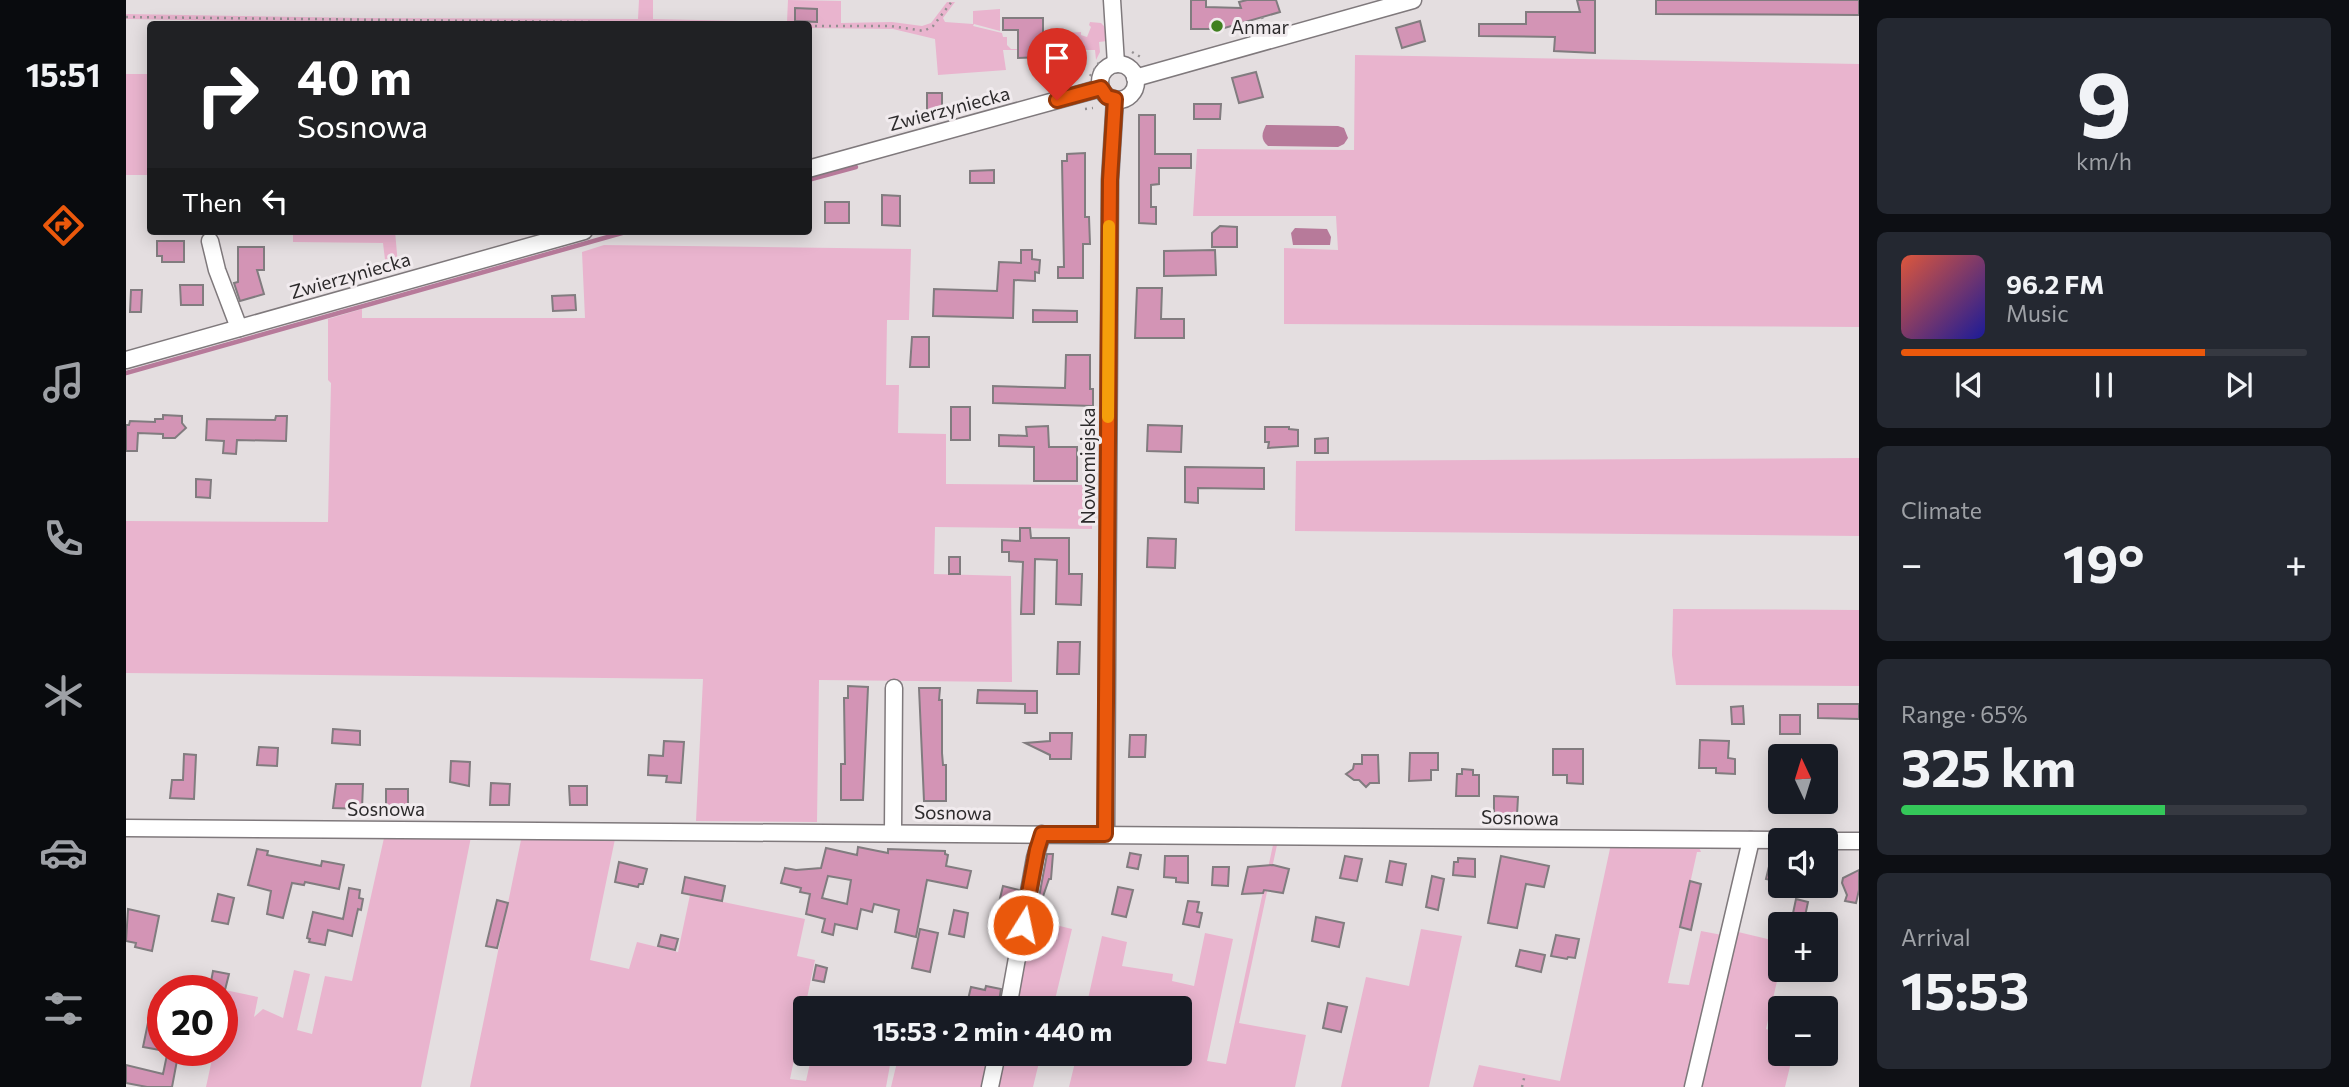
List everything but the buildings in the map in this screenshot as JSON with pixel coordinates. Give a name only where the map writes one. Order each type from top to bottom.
[{"type":"street","points":[[1109,60],[1129,68],[1135,78],[1132,93],[1123,99],[1107,97],[1094,84],[1109,60],[1112,0]]},
{"type":"street","points":[[1135,78],[1413,0]]},
{"type":"street","name":"Zwierzyniecka","points":[[812,168],[1094,84]]},
{"type":"street","name":"Nowomiejska","points":[[1105,834],[1110,180],[1115,99]]},
{"type":"street","name":"Zwierzyniecka","points":[[126,360],[570,235]]},
{"type":"street","points":[[210,241],[217,270],[239,328]]},
{"type":"street","points":[[893,832],[894,688]]},
{"type":"street","name":"Sosnowa","points":[[126,828],[1768,840]]},
{"type":"street","points":[[1010,996],[1035,858],[1042,834]]},
{"type":"street","points":[[1693,1087],[1751,840]]},
{"type":"street","points":[[1838,841],[1859,841]]},
{"type":"street","points":[[989,1087],[994,1066]]},
{"type":"path","points":[[812,26],[891,26],[924,31],[933,26],[953,0]]},
{"type":"path","points":[[126,17],[488,21]]},
{"type":"path","points":[[1262,17],[1265,26]]},
{"type":"path","points":[[1094,84],[1109,60]]},
{"type":"path","points":[[1085,109],[1093,108]]},
{"type":"path","points":[[1522,1087],[1525,1074]]},
{"type":"shaded area","points":[[639,0],[653,0],[653,19],[742,21],[242,21],[126,19],[126,14],[364,18],[638,19]]},
{"type":"shaded area","points":[[788,0],[841,1],[841,23],[892,22],[922,26],[931,23],[947,2],[955,2],[943,18],[945,22],[973,24],[973,11],[1000,9],[1000,31],[974,24],[973,26],[1002,33],[1003,37],[1007,37],[1007,45],[1011,49],[1040,49],[1065,33],[1081,32],[1081,35],[1087,37],[1090,22],[1101,23],[1106,28],[1107,41],[1099,42],[1100,52],[1096,60],[1095,50],[1055,50],[1049,44],[1053,50],[1003,50],[1006,70],[938,75],[935,39],[893,29],[812,28],[812,21],[787,21]]},
{"type":"shaded area","points":[[1355,55],[1859,64],[1859,327],[1284,324],[1284,248],[1338,250],[1336,216],[1193,216],[1197,149],[1354,150]]},
{"type":"shaded area","points":[[126,74],[147,74],[147,175],[126,175]]},
{"type":"shaded area","points":[[1266,125],[1338,126],[1344,128],[1348,138],[1338,147],[1268,146],[1262,136]]},
{"type":"shaded area","points":[[1295,228],[1327,229],[1331,237],[1330,245],[1293,245],[1291,233]]},
{"type":"shaded area","points":[[293,235],[395,235],[398,265],[386,268],[383,243],[293,242]]},
{"type":"shaded area","points":[[604,245],[911,249],[909,320],[887,320],[886,385],[899,385],[898,433],[946,434],[946,484],[1092,485],[1092,529],[935,527],[934,574],[1011,576],[1012,682],[819,680],[817,822],[696,821],[703,679],[126,673],[126,521],[328,522],[331,383],[328,380],[328,319],[362,309],[362,318],[585,318],[582,252]]},
{"type":"shaded area","points":[[1859,458],[1859,536],[1295,531],[1296,461]]},
{"type":"shaded area","points":[[1673,609],[1859,610],[1859,686],[1676,685],[1672,655]]},
{"type":"shaded area","points":[[471,837],[421,1087],[206,1087],[211,1066],[238,1066],[238,993],[258,997],[254,1017],[263,1009],[283,1018],[294,970],[310,974],[297,1030],[312,1034],[325,976],[352,981],[384,838]]},
{"type":"shaded area","points":[[547,837],[615,839],[590,960],[629,969],[637,942],[678,952],[690,895],[805,919],[797,956],[815,960],[807,996],[793,996],[793,1065],[790,1079],[806,1081],[809,1066],[890,1066],[886,1087],[470,1087],[521,840]]},
{"type":"shaded area","points":[[1611,844],[1698,845],[1701,852],[1697,852],[1668,983],[1689,985],[1701,931],[1722,935],[1688,1087],[1473,1087],[1479,1065],[1560,1081]]},
{"type":"shaded area","points":[[1273,845],[1277,845],[1239,1023],[1306,1035],[1295,1087],[1069,1087],[1074,1066],[1192,1066],[1192,996],[1089,996],[1102,936],[1127,942],[1122,966],[1173,974],[1172,981],[1194,986],[1205,933],[1233,939],[1207,1061],[1226,1064]]},
{"type":"shaded area","points":[[1027,918],[1072,929],[1056,996],[1015,996]]},
{"type":"shaded area","points":[[1421,929],[1462,936],[1429,1087],[1341,1087],[1366,977],[1409,986]]},
{"type":"shaded area","points":[[1734,931],[1768,939],[1768,982],[1777,982],[1774,996],[1768,996],[1768,1066],[1790,1066],[1785,1087],[1699,1087]]},
{"type":"shaded area","points":[[896,1066],[988,1066],[984,1087],[891,1087]]},
{"type":"shaded area","points":[[999,1066],[1038,1066],[1033,1087],[994,1087]]},
{"type":"waterway","points":[[812,179],[856,167]]},
{"type":"waterway","points":[[126,373],[615,235]]},
{"type":"slow traffic","points":[[1108,417],[1109,226]]},
{"type":"place","name":"Anmar","points":[[1217,26]]},
{"type":"route","points":[[1023,925],[1042,834],[1105,834],[1110,180],[1115,99],[1107,97],[1101,88],[1057,100]]}]
